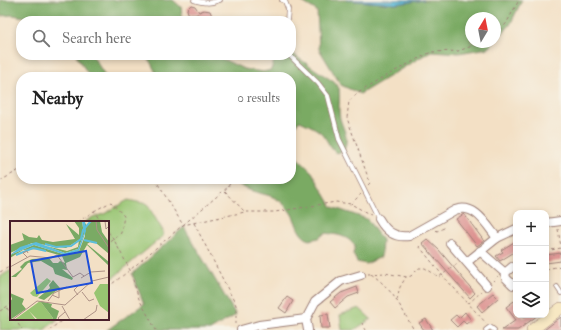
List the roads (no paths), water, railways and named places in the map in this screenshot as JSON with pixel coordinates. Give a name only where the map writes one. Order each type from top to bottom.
[{"type":"main road","points":[[532,330],[561,308]]},
{"type":"street","points":[[379,219],[386,231],[402,237],[409,236],[455,210],[469,208],[475,212],[497,238]]},
{"type":"street","points":[[549,223],[559,221]]},
{"type":"street","points":[[465,260],[497,238],[513,230]]},
{"type":"street","points":[[450,243],[487,286]]},
{"type":"street","points":[[480,251],[505,273],[506,278],[513,285]]},
{"type":"street","points":[[505,273],[512,267]]},
{"type":"street","points":[[308,330],[306,319],[315,302],[341,281],[361,275]]},
{"type":"street","points":[[241,330],[259,325],[306,319]]},
{"type":"lane","points":[[194,0],[204,3],[212,3],[220,0]]},
{"type":"lane","points":[[282,0],[285,1],[288,10],[287,16]]},
{"type":"lane","points":[[294,60],[318,83],[328,96],[339,140],[379,219]]},
{"type":"lane","points":[[557,287],[561,293]]},
{"type":"lane","points":[[486,330],[492,328]]},
{"type":"water","points":[[346,0],[424,0],[396,4]]}]
